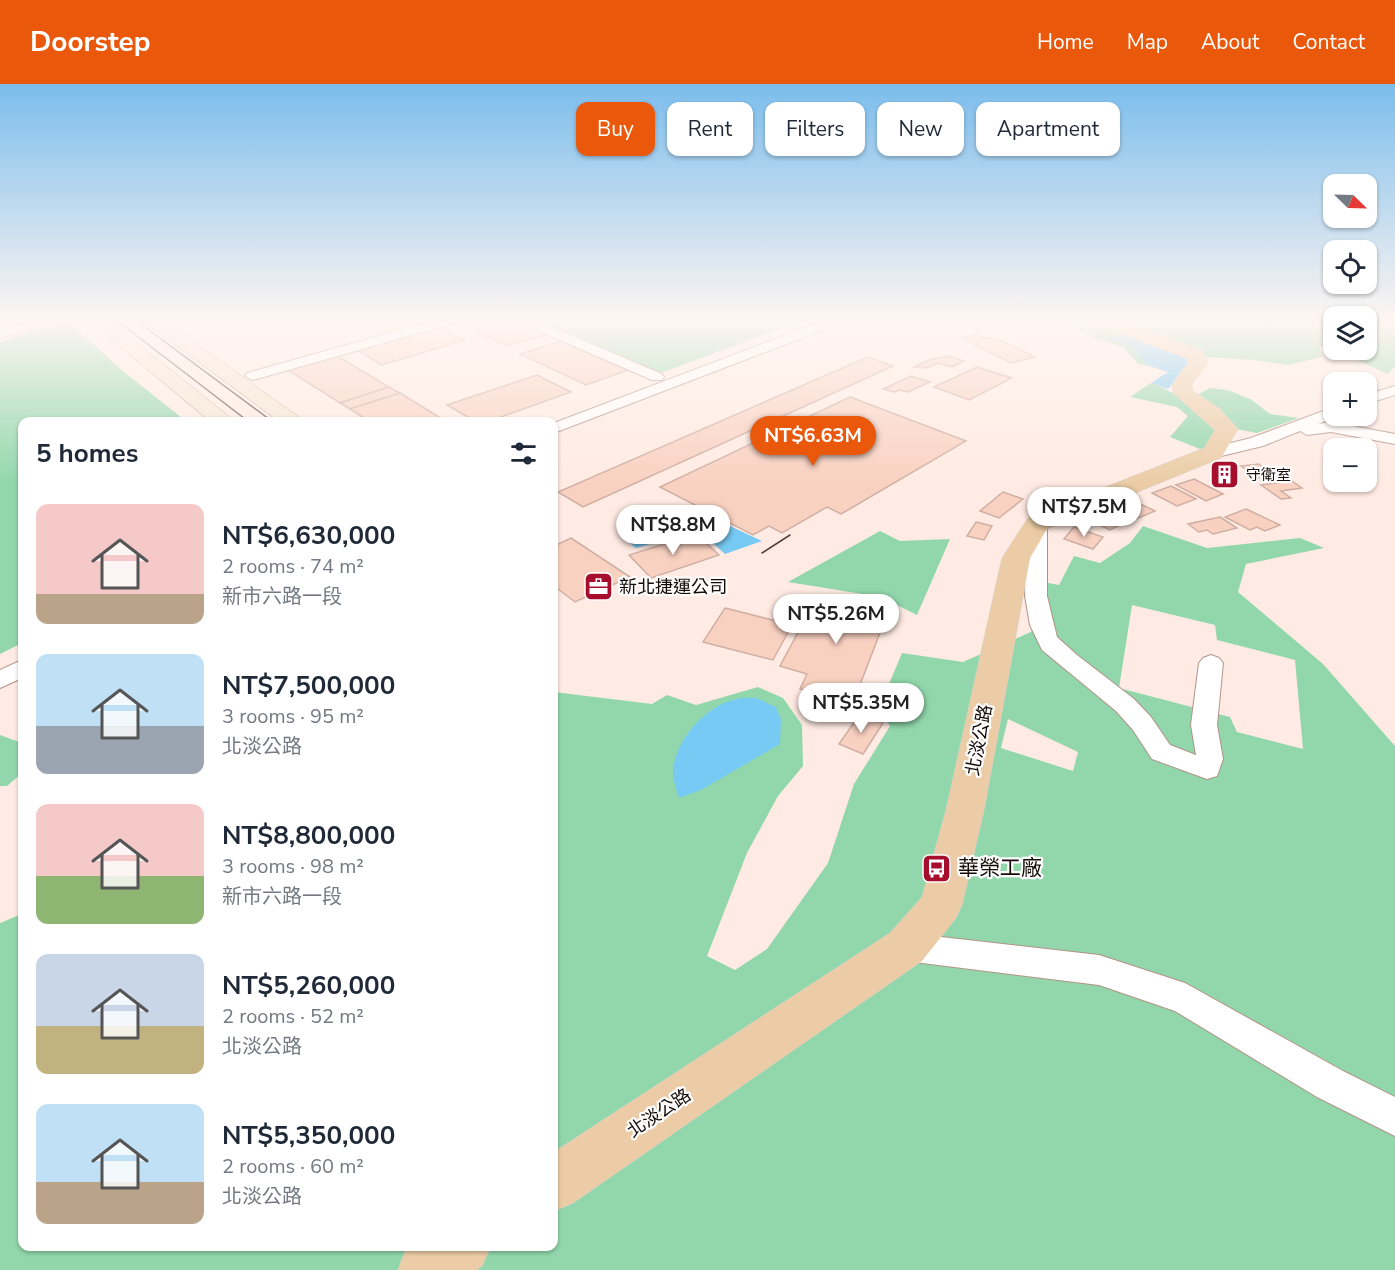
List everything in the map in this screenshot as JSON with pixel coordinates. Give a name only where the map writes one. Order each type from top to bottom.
[{"type":"main road","points":[[1037,524],[1219,444],[1227,429],[1212,414],[1183,393],[1181,388],[1190,374]]},
{"type":"main road","name":"北淡公路","points":[[558,1181],[906,947],[941,905],[965,810],[1016,558],[1037,524]]},
{"type":"main road","points":[[427,1270],[455,1251]]},
{"type":"street","points":[[165,374],[219,417]]},
{"type":"street","points":[[228,374],[288,417]]},
{"type":"street","points":[[252,376],[258,374]]},
{"type":"street","points":[[651,374],[657,377]]},
{"type":"street","points":[[558,426],[694,374]]},
{"type":"street","points":[[1377,396],[1395,390]]},
{"type":"street","points":[[1219,444],[1257,442],[1323,416]]},
{"type":"street","points":[[1317,418],[1395,434]]},
{"type":"street","points":[[1290,430],[1302,431],[1331,427],[1395,439]]},
{"type":"street","points":[[1037,524],[1036,594],[1046,640],[1119,699],[1150,733],[1161,752],[1207,769],[1210,759],[1204,725],[1211,663]]},
{"type":"street","points":[[0,680],[18,670]]},
{"type":"street","points":[[906,947],[1099,970],[1185,999],[1330,1084],[1395,1117]]},
{"type":"green space","points":[[0,374],[127,374],[181,417],[18,417],[18,645],[0,654]]},
{"type":"green space","points":[[1151,383],[1189,403],[1214,425],[1219,433],[1205,451],[1170,437],[1188,416],[1177,407],[1130,397]]},
{"type":"green space","points":[[1210,388],[1228,390],[1252,400],[1270,414],[1299,418],[1257,433],[1236,429],[1197,395]]},
{"type":"green space","points":[[1143,526],[1207,548],[1300,538],[1324,548],[1246,564],[1238,592],[1323,664],[1395,746],[1395,1270],[0,1270],[0,923],[18,916],[18,1251],[558,1251],[558,692],[652,704],[667,695],[696,705],[758,687],[783,698],[802,725],[803,766],[778,796],[747,853],[707,956],[735,970],[767,949],[828,863],[854,784],[890,726],[878,710],[902,653],[963,662],[1031,632],[1043,582],[1059,585],[1074,556],[1100,563],[1130,543]],"holes":[[[1132,605],[1215,625],[1217,640],[1295,660],[1303,749],[1237,732],[1230,717],[1119,688]],[[1008,719],[1078,752],[1073,771],[1001,748]]]},
{"type":"green space","points":[[880,531],[900,541],[950,539],[917,615],[881,597],[788,582]]},
{"type":"green space","points":[[0,735],[18,742],[18,776],[7,786],[0,786]]},
{"type":"water","points":[[1164,374],[1180,374],[1168,389],[1151,383]]},
{"type":"water","points":[[687,506],[762,541],[725,554],[699,530],[636,548],[622,537]]},
{"type":"water","points":[[739,698],[756,698],[776,707],[781,720],[780,744],[701,790],[679,798],[673,771],[675,759],[686,736],[704,716],[726,702]]},
{"type":"building","points":[[295,374],[368,374],[389,387],[340,403]]},
{"type":"building","points":[[563,374],[616,374],[586,385]]},
{"type":"building","points":[[828,374],[875,374],[583,507],[558,492]]},
{"type":"building","points":[[961,374],[1000,374],[1012,378],[969,400],[934,387]]},
{"type":"building","points":[[537,375],[571,392],[501,417],[467,417],[447,405]]},
{"type":"building","points":[[911,376],[930,382],[908,392],[883,389]]},
{"type":"building","points":[[389,387],[400,393],[350,409],[340,403]]},
{"type":"building","points":[[400,393],[439,417],[362,417],[350,409]]},
{"type":"building","points":[[850,397],[966,441],[841,514],[827,507],[782,533],[769,526],[753,535],[660,487]]},
{"type":"building","points":[[1259,464],[1276,476],[1258,478],[1241,466]]},
{"type":"building","points":[[1194,479],[1223,494],[1206,501],[1176,485]]},
{"type":"building","points":[[1292,481],[1302,488],[1281,491],[1291,498],[1281,499],[1261,485]]},
{"type":"building","points":[[1171,486],[1196,499],[1177,506],[1152,493]]},
{"type":"building","points":[[1003,492],[1023,499],[999,518],[980,511]]},
{"type":"building","points":[[1130,499],[1155,511],[1136,519],[1111,507]]},
{"type":"building","points":[[1246,509],[1280,525],[1265,531],[1257,527],[1250,530],[1225,517]]},
{"type":"building","points":[[1099,513],[1122,524],[1110,530],[1087,519]]},
{"type":"building","points":[[1220,517],[1237,528],[1213,534],[1207,530],[1199,532],[1188,524]]},
{"type":"building","points":[[976,522],[992,526],[984,540],[967,536]]},
{"type":"building","points":[[1074,527],[1103,537],[1093,549],[1064,539]]},
{"type":"building","points":[[696,534],[719,555],[651,578],[629,555]]},
{"type":"building","points":[[571,538],[630,577],[575,602],[558,589],[558,544]]},
{"type":"building","points":[[818,595],[876,600],[888,612],[853,703],[800,689],[807,674],[780,666]]},
{"type":"building","points":[[725,608],[792,625],[773,660],[703,642]]},
{"type":"building","points":[[860,714],[883,723],[863,754],[839,744]]},
{"type":"tram line","points":[[187,374],[242,417]]},
{"type":"tram line","points":[[209,374],[266,417]]},
{"type":"tram line","points":[[762,553],[790,535]]},
{"type":"place","name":"守衛室","points":[[1225,475]]},
{"type":"place","name":"新北捷運公司","points":[[598,587]]},
{"type":"place","name":"華榮工廠","points":[[937,868]]}]
